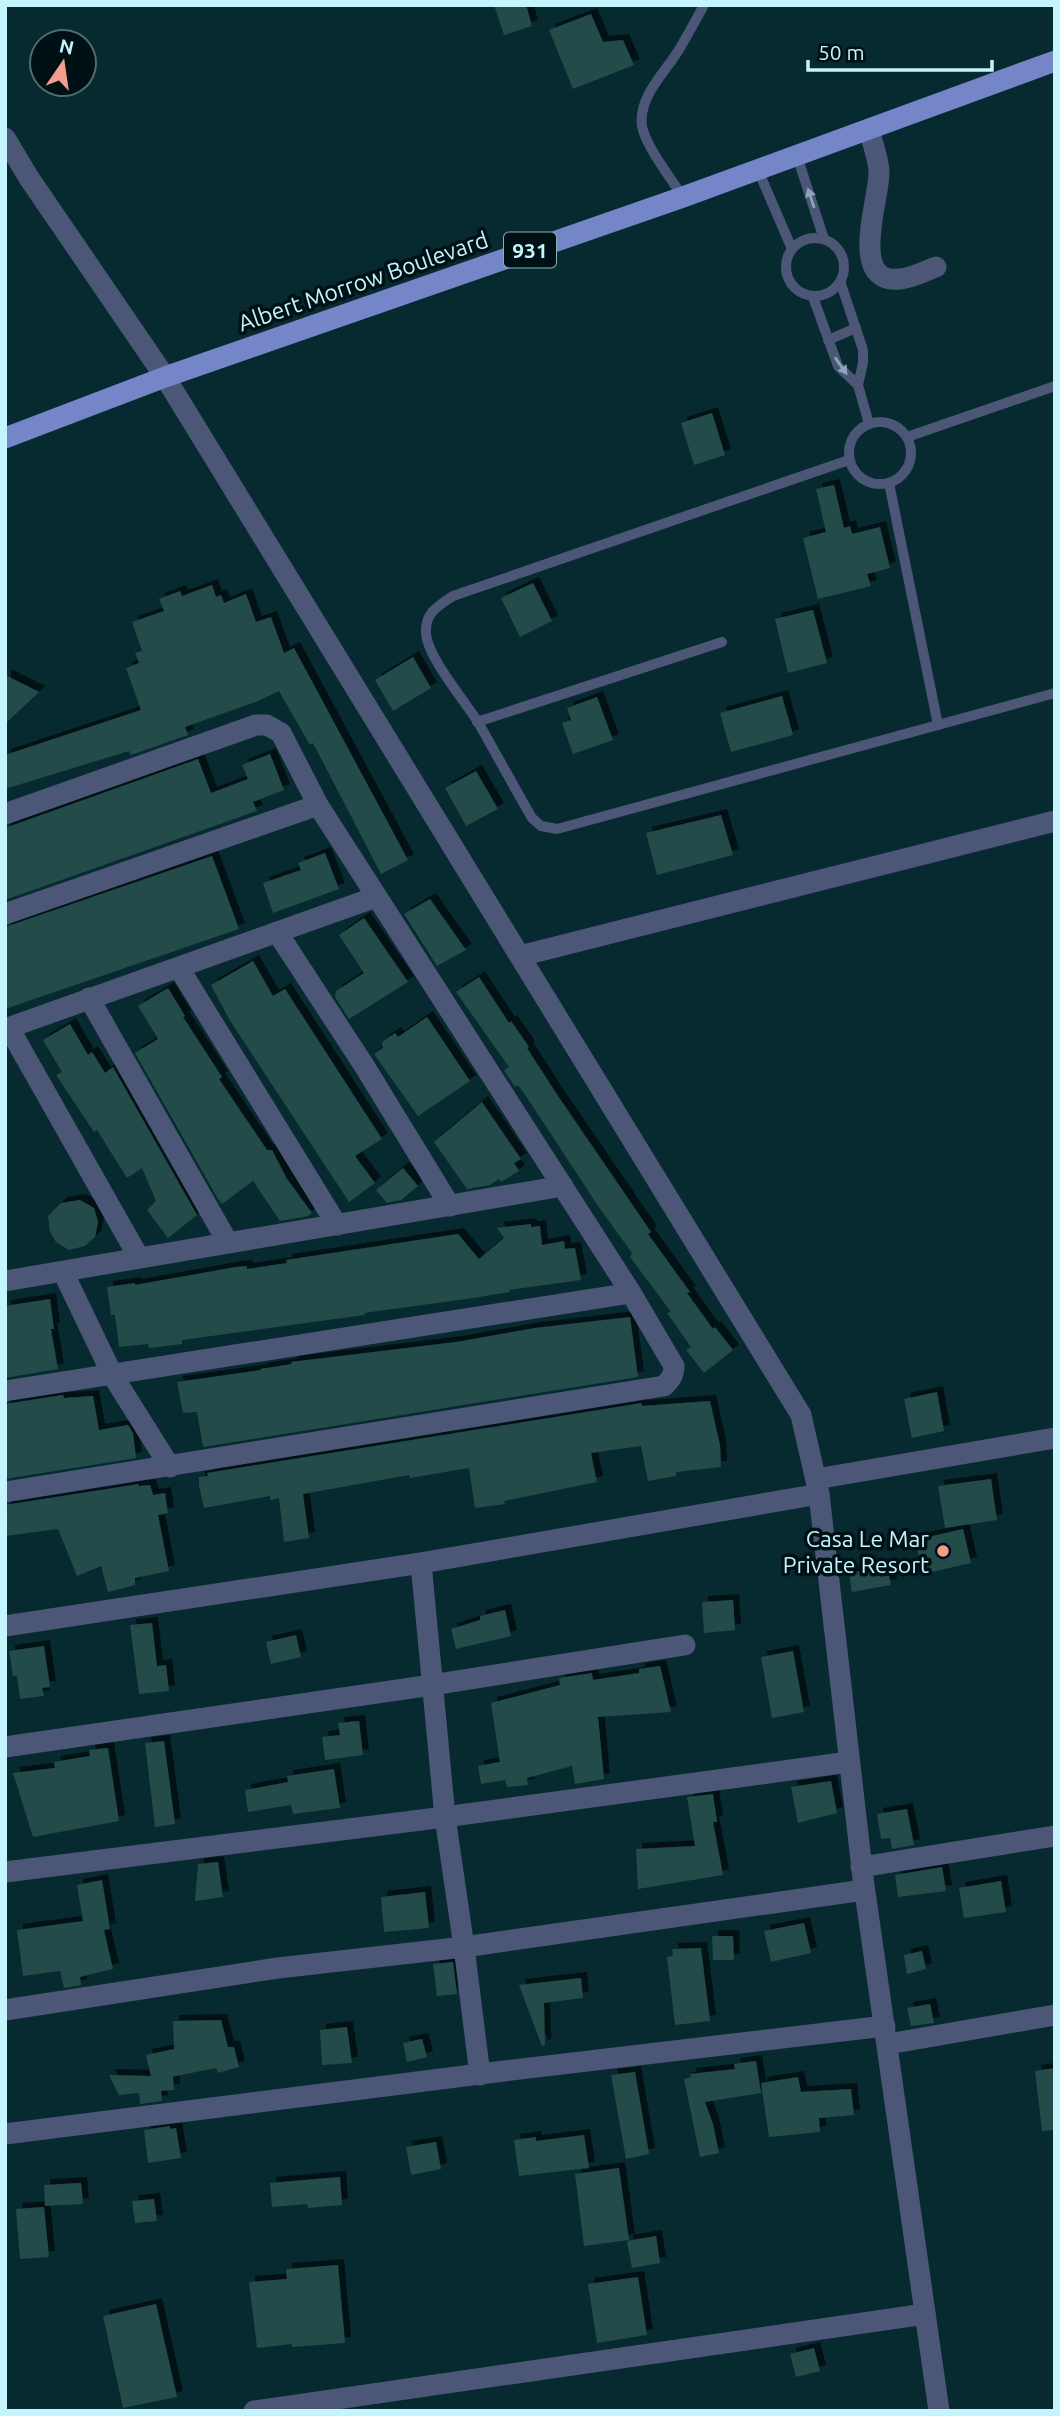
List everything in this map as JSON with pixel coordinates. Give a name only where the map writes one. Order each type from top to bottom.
[{"type":"main road","name":"Albert Morrow Boulevard","points":[[5,438],[165,377],[869,131],[1055,61]]},
{"type":"street","points":[[869,131],[880,169],[879,190],[868,246],[872,265],[883,276],[892,279],[903,279],[936,267]]},
{"type":"street","points":[[5,138],[29,178],[165,377],[801,1415],[817,1487],[864,1890],[887,2035],[939,2411]]},
{"type":"street","points":[[5,814],[256,725],[267,725],[281,733],[318,805],[631,1293],[674,1366],[672,1377],[664,1386],[5,1492]]},
{"type":"street","points":[[5,914],[318,805]]},
{"type":"street","points":[[520,956],[1055,821]]},
{"type":"street","points":[[138,1256],[7,1028],[376,897]]},
{"type":"street","points":[[277,932],[365,1067],[450,1206]]},
{"type":"street","points":[[179,968],[337,1226]]},
{"type":"street","points":[[89,998],[227,1241]]},
{"type":"street","points":[[5,1280],[563,1186]]},
{"type":"street","points":[[63,1272],[114,1376],[170,1467]]},
{"type":"street","points":[[5,1391],[631,1293]]},
{"type":"street","points":[[5,1626],[421,1563],[1055,1438]]},
{"type":"street","points":[[421,1563],[445,1817],[480,2075]]},
{"type":"street","points":[[5,1747],[685,1645]]},
{"type":"street","points":[[5,1872],[445,1817],[849,1762]]},
{"type":"street","points":[[861,1867],[1055,1836]]},
{"type":"street","points":[[5,2010],[278,1968],[464,1947],[864,1890]]},
{"type":"street","points":[[5,2134],[480,2075],[887,2035],[1055,2015]]},
{"type":"street","points":[[254,2411],[925,2314]]},
{"type":"lane","points":[[683,197],[642,127],[643,114],[645,102],[661,73],[678,51],[704,5]]},
{"type":"lane","points":[[797,156],[824,239]]},
{"type":"lane","points":[[758,170],[792,250]]},
{"type":"lane","points":[[812,237],[824,239],[834,244],[841,253],[845,262],[845,273],[841,284],[829,294],[813,297],[801,293],[791,285],[786,274],[786,261],[800,241],[812,237]]},
{"type":"lane","points":[[841,284],[863,350],[858,385],[869,424]]},
{"type":"lane","points":[[813,297],[838,366],[858,385]]},
{"type":"lane","points":[[828,340],[856,328]]},
{"type":"lane","points":[[907,437],[1055,386]]},
{"type":"lane","points":[[879,421],[890,424],[907,437],[910,458],[906,469],[888,483],[876,484],[864,480],[849,460],[852,438],[859,429],[869,424],[879,421]]},
{"type":"lane","points":[[849,460],[453,596],[433,609],[425,634],[432,654],[477,722],[531,818],[541,826],[557,829],[1055,692]]},
{"type":"lane","points":[[888,483],[938,725]]},
{"type":"lane","points":[[477,722],[722,642]]},
{"type":"building","points":[[494,5],[526,5],[532,26],[504,35]]},
{"type":"building","points":[[591,14],[603,42],[623,40],[634,65],[573,89],[549,30]]},
{"type":"building","points":[[712,413],[725,455],[694,465],[681,423]]},
{"type":"building","points":[[834,485],[844,528],[850,526],[852,534],[880,527],[890,568],[867,574],[871,586],[818,599],[803,538],[826,532],[816,489]]},
{"type":"building","points":[[533,583],[552,621],[520,637],[501,598]]},
{"type":"building","points":[[212,585],[216,597],[221,595],[224,603],[246,594],[256,622],[271,617],[284,653],[294,648],[408,860],[381,874],[313,743],[310,745],[279,691],[185,727],[188,735],[131,755],[129,751],[5,789],[5,755],[141,710],[126,668],[139,663],[135,653],[142,651],[132,622],[164,611],[159,599],[180,591],[182,596]]},
{"type":"building","points":[[813,610],[827,663],[788,673],[775,619]]},
{"type":"building","points":[[413,657],[431,688],[393,711],[375,680]]},
{"type":"building","points":[[5,675],[39,692],[5,724]]},
{"type":"building","points":[[782,696],[793,735],[731,752],[720,713]]},
{"type":"building","points":[[597,697],[613,740],[573,754],[562,723],[571,720],[567,708]]},
{"type":"building","points":[[270,754],[284,790],[253,802],[257,811],[5,900],[5,828],[198,759],[211,793],[248,779],[242,765]]},
{"type":"building","points":[[476,771],[498,809],[466,826],[445,788]]},
{"type":"building","points":[[721,815],[733,855],[657,875],[646,833]]},
{"type":"building","points":[[325,853],[339,889],[273,913],[263,883],[301,870],[298,863]]},
{"type":"building","points":[[212,856],[239,929],[5,1009],[5,927]]},
{"type":"building","points":[[430,899],[466,950],[437,966],[404,914]]},
{"type":"building","points":[[364,918],[408,982],[349,1019],[335,997],[336,991],[364,973],[339,935]]},
{"type":"building","points":[[253,961],[273,996],[285,989],[382,1139],[355,1156],[375,1183],[349,1202],[229,1019],[211,985]]},
{"type":"building","points":[[479,977],[509,1023],[511,1021],[529,1047],[527,1048],[558,1096],[651,1232],[648,1234],[690,1292],[687,1293],[713,1329],[715,1327],[733,1350],[704,1373],[686,1350],[691,1347],[667,1313],[671,1312],[630,1257],[632,1253],[526,1096],[518,1085],[515,1087],[504,1070],[509,1067],[456,992]]},
{"type":"building","points":[[168,988],[185,1016],[183,1017],[222,1077],[219,1079],[267,1150],[272,1150],[287,1179],[312,1213],[308,1216],[280,1221],[253,1181],[222,1204],[218,1199],[135,1053],[158,1039],[138,1006]]},
{"type":"building","points":[[427,1017],[470,1081],[418,1116],[374,1054],[383,1048],[382,1042],[395,1033],[398,1037]]},
{"type":"building","points":[[70,1024],[88,1055],[92,1052],[105,1073],[113,1067],[197,1215],[168,1238],[147,1210],[156,1201],[142,1168],[127,1178],[97,1130],[94,1132],[56,1075],[62,1072],[43,1040]]},
{"type":"building","points":[[482,1102],[521,1159],[514,1163],[519,1171],[501,1182],[499,1179],[490,1185],[467,1189],[434,1142]]},
{"type":"building","points":[[403,1168],[418,1186],[401,1200],[387,1203],[376,1190]]},
{"type":"building","points":[[80,1200],[94,1208],[98,1222],[95,1237],[85,1246],[69,1250],[56,1242],[50,1232],[48,1216],[61,1203]]},
{"type":"building","points":[[531,1224],[531,1227],[540,1226],[542,1245],[564,1241],[565,1249],[575,1248],[581,1280],[364,1313],[365,1315],[182,1340],[182,1344],[149,1348],[148,1344],[119,1347],[115,1315],[111,1315],[107,1287],[135,1285],[236,1267],[247,1266],[247,1269],[287,1263],[286,1260],[458,1234],[479,1259],[504,1238],[497,1228]]},
{"type":"building","points":[[50,1299],[54,1329],[51,1329],[58,1369],[5,1378],[5,1306]]},
{"type":"building","points":[[630,1317],[638,1377],[203,1447],[197,1412],[183,1413],[177,1382],[261,1370],[292,1364],[291,1362]]},
{"type":"building","points":[[937,1392],[944,1431],[912,1438],[904,1399]]},
{"type":"building","points":[[63,1395],[64,1398],[93,1396],[99,1430],[128,1425],[133,1433],[136,1458],[5,1479],[5,1404]]},
{"type":"building","points":[[710,1401],[720,1445],[721,1467],[676,1472],[676,1476],[648,1481],[641,1446],[591,1453],[597,1482],[504,1501],[505,1504],[475,1508],[469,1468],[410,1478],[409,1475],[303,1494],[309,1538],[284,1542],[279,1498],[270,1500],[270,1496],[204,1508],[199,1486],[199,1477],[208,1476],[207,1473],[642,1403],[642,1406]]},
{"type":"building","points":[[991,1479],[997,1520],[945,1528],[938,1486]]},
{"type":"building","points":[[139,1484],[150,1485],[153,1495],[165,1493],[168,1513],[158,1515],[169,1571],[135,1578],[135,1585],[108,1592],[101,1566],[77,1576],[58,1529],[5,1536],[5,1505]]},
{"type":"building","name":"Casa Le Mar Private Resort","points":[[963,1529],[971,1563],[923,1574],[915,1540]]},
{"type":"building","points":[[887,1566],[891,1585],[852,1592],[849,1573]]},
{"type":"building","points":[[733,1600],[735,1630],[704,1633],[702,1602]]},
{"type":"building","points":[[505,1610],[511,1636],[456,1649],[451,1629],[480,1620],[480,1616]]},
{"type":"building","points":[[152,1623],[157,1666],[166,1665],[169,1691],[139,1694],[130,1625]]},
{"type":"building","points":[[296,1635],[301,1657],[271,1664],[266,1642]]},
{"type":"building","points":[[44,1646],[50,1687],[42,1688],[44,1696],[20,1699],[17,1676],[13,1676],[9,1651]]},
{"type":"building","points":[[793,1651],[804,1712],[772,1718],[761,1657]]},
{"type":"building","points":[[660,1666],[671,1712],[598,1717],[604,1779],[575,1784],[572,1766],[527,1778],[528,1785],[507,1787],[505,1780],[481,1784],[478,1766],[500,1762],[491,1703],[560,1685],[559,1678],[592,1673],[593,1680],[639,1673],[639,1669]]},
{"type":"building","points":[[359,1721],[363,1755],[325,1760],[322,1737],[340,1735],[338,1723]]},
{"type":"building","points":[[164,1741],[175,1824],[155,1827],[145,1743]]},
{"type":"building","points":[[108,1748],[119,1821],[33,1837],[13,1773],[55,1768],[54,1762],[90,1756],[89,1750]]},
{"type":"building","points":[[334,1769],[340,1808],[293,1814],[291,1805],[248,1812],[245,1790],[288,1782],[287,1776]]},
{"type":"building","points":[[831,1781],[837,1813],[798,1823],[791,1787]]},
{"type":"building","points":[[713,1794],[717,1822],[713,1822],[723,1875],[638,1889],[636,1849],[695,1846],[687,1797]]},
{"type":"building","points":[[907,1809],[914,1845],[892,1849],[890,1838],[881,1839],[877,1814]]},
{"type":"building","points":[[218,1862],[223,1897],[195,1901],[198,1864]]},
{"type":"building","points":[[942,1867],[946,1891],[898,1897],[895,1875]]},
{"type":"building","points":[[102,1880],[110,1929],[104,1930],[113,1969],[80,1977],[81,1985],[64,1988],[60,1971],[23,1976],[17,1930],[83,1921],[77,1885]]},
{"type":"building","points":[[1001,1881],[1006,1912],[964,1918],[959,1888]]},
{"type":"building","points":[[425,1892],[429,1928],[384,1932],[381,1897]]},
{"type":"building","points":[[804,1923],[811,1953],[771,1962],[764,1931]]},
{"type":"building","points":[[712,1936],[733,1936],[734,1960],[713,1960]]},
{"type":"building","points":[[701,1948],[710,2021],[675,2025],[667,1957],[673,1956],[672,1949]]},
{"type":"building","points":[[922,1951],[926,1969],[907,1974],[904,1955]]},
{"type":"building","points":[[453,1962],[457,1994],[437,1996],[433,1964]]},
{"type":"building","points":[[581,1978],[583,1998],[544,2003],[545,2045],[542,2046],[519,1985]]},
{"type":"building","points":[[930,2004],[934,2023],[911,2026],[907,2008]]},
{"type":"building","points":[[221,2020],[228,2047],[234,2047],[239,2067],[218,2073],[216,2068],[171,2077],[174,2090],[161,2091],[162,2101],[140,2104],[139,2093],[119,2095],[109,2075],[151,2076],[146,2055],[174,2049],[173,2021]]},
{"type":"building","points":[[347,2027],[352,2063],[322,2065],[320,2030]]},
{"type":"building","points":[[422,2039],[427,2057],[407,2062],[403,2043]]},
{"type":"building","points":[[756,2061],[761,2093],[705,2102],[719,2153],[700,2157],[684,2079],[691,2077],[690,2074],[735,2069],[734,2064]]},
{"type":"building","points":[[1055,2068],[1055,2130],[1042,2131],[1035,2071]]},
{"type":"building","points":[[635,2072],[649,2154],[626,2159],[611,2075]]},
{"type":"building","points":[[798,2077],[801,2092],[851,2089],[854,2115],[819,2118],[820,2132],[769,2137],[761,2083]]},
{"type":"building","points":[[170,2126],[170,2129],[176,2128],[181,2158],[148,2163],[144,2130]]},
{"type":"building","points":[[584,2135],[589,2168],[519,2176],[514,2140],[536,2137],[536,2141]]},
{"type":"building","points":[[436,2142],[441,2169],[411,2175],[406,2147]]},
{"type":"building","points":[[619,2168],[629,2240],[584,2246],[575,2174]]},
{"type":"building","points":[[340,2177],[342,2205],[272,2207],[270,2183]]},
{"type":"building","points":[[81,2183],[83,2204],[45,2206],[44,2185]]},
{"type":"building","points":[[154,2199],[157,2221],[135,2223],[132,2201]]},
{"type":"building","points":[[44,2207],[49,2257],[20,2259],[16,2209]]},
{"type":"building","points":[[656,2236],[660,2263],[632,2268],[627,2241]]},
{"type":"building","points":[[338,2265],[345,2343],[257,2348],[249,2282],[287,2279],[286,2269]]},
{"type":"building","points":[[638,2277],[647,2335],[597,2343],[588,2284]]},
{"type":"building","points":[[156,2304],[177,2397],[123,2408],[103,2316]]},
{"type":"building","points":[[814,2348],[820,2371],[796,2377],[790,2354]]},
{"type":"place","name":"Casa Le Mar Private Resort","points":[[943,1551]]}]
